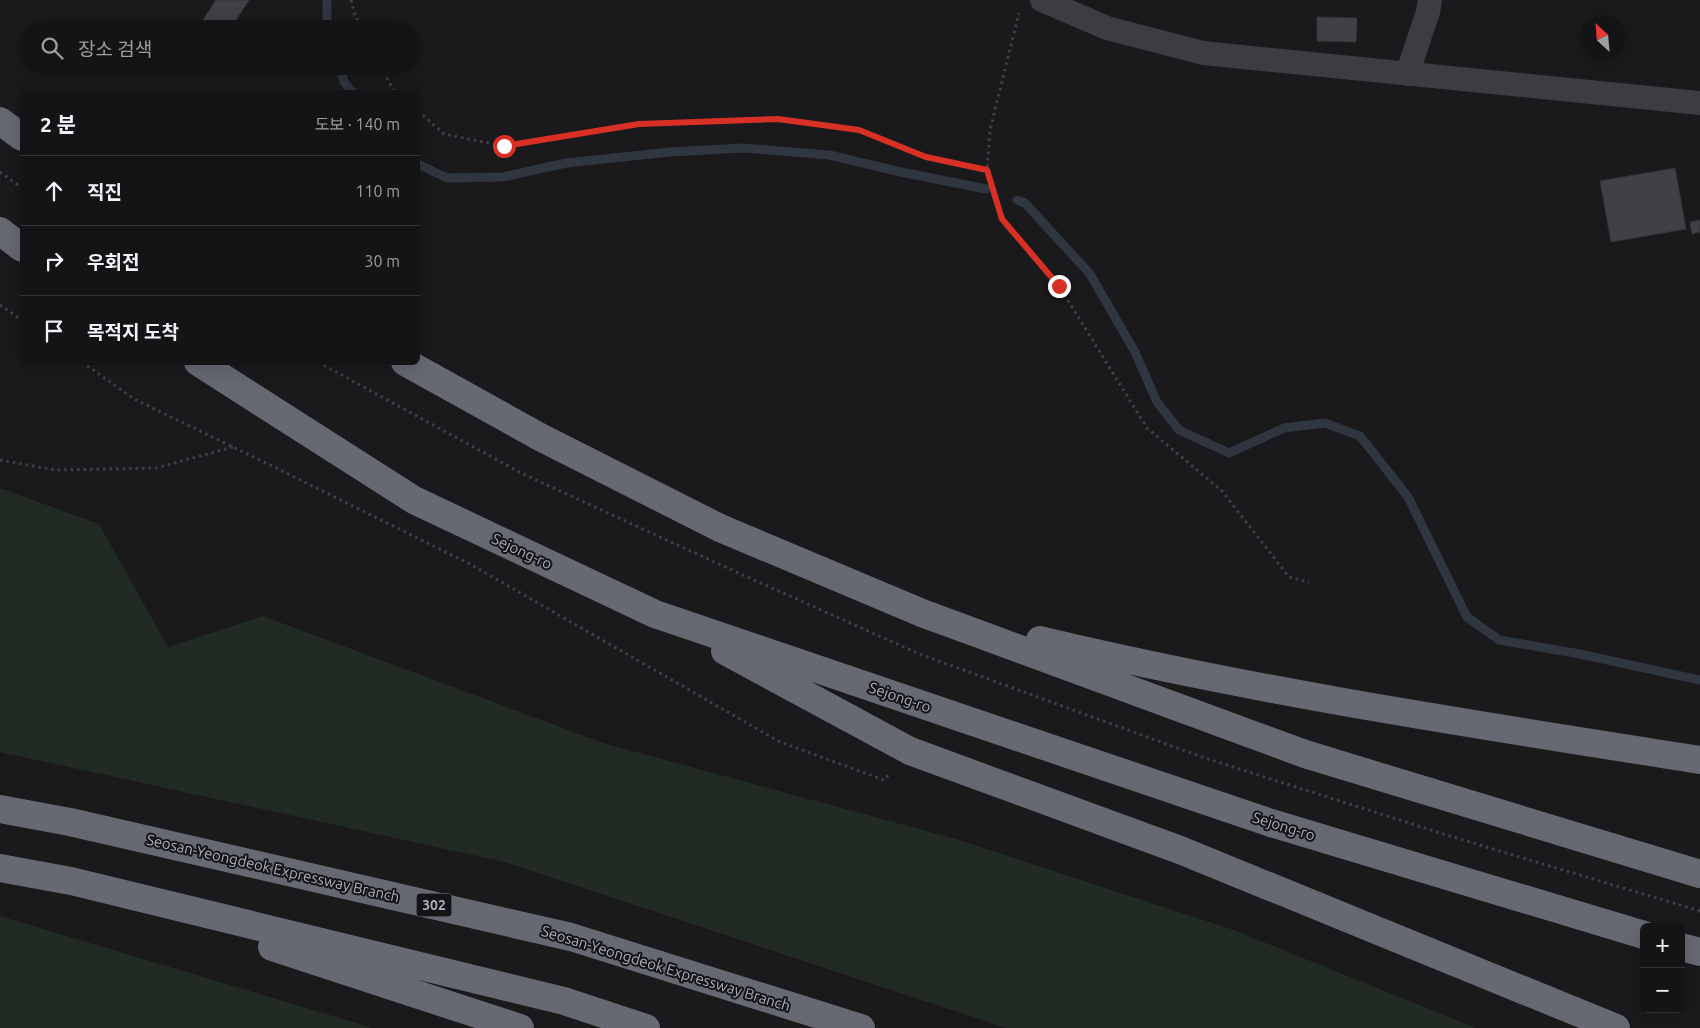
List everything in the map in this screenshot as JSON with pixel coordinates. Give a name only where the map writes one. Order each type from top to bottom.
[{"type":"highway","points":[[0,121],[20,136]]},
{"type":"highway","points":[[0,231],[20,246]]},
{"type":"highway","name":"Sejong-ro","points":[[203,365],[414,500],[656,614],[1271,823],[1640,934]]},
{"type":"highway","points":[[410,365],[540,437],[720,528],[922,613],[1305,754],[1700,874]]},
{"type":"highway","points":[[922,613],[1113,658],[1396,712],[1700,760]]},
{"type":"highway","points":[[656,614],[910,751],[1180,850],[1616,1028]]},
{"type":"highway","name":"Seosan-Yeongdeok Expressway Branch","points":[[0,809],[70,822],[571,937],[861,1028]]},
{"type":"highway","points":[[0,868],[71,882],[564,1001],[646,1028]]},
{"type":"highway","points":[[71,882],[520,1028]]},
{"type":"highway","points":[[1685,947],[1700,952]]},
{"type":"street","points":[[1031,4],[1107,28],[1203,53],[1700,102]]},
{"type":"street","points":[[1407,74],[1432,4]]},
{"type":"path","points":[[351,0],[357,20]]},
{"type":"path","points":[[1031,4],[990,130],[987,170],[1002,219],[1059,286],[1147,428],[1222,491],[1289,577],[1309,582]]},
{"type":"path","points":[[386,75],[393,90]]},
{"type":"path","points":[[420,112],[444,134],[504,146],[639,124],[778,119],[859,130],[926,157],[987,170]]},
{"type":"path","points":[[0,172],[20,187]]},
{"type":"path","points":[[0,304],[20,319]]},
{"type":"path","points":[[86,365],[134,399],[470,564],[780,742],[884,780],[910,751]]},
{"type":"path","points":[[0,460],[55,470],[156,468],[234,447]]},
{"type":"shaded area","points":[[0,488],[99,524],[168,647],[263,616],[603,743],[956,839],[1234,930],[1476,1028],[1006,1028],[505,862],[0,752]]},
{"type":"shaded area","points":[[0,916],[373,1028],[0,1028]]},
{"type":"building","points":[[216,0],[249,0],[236,20],[203,20]]},
{"type":"building","points":[[1317,17],[1357,18],[1356,42],[1317,41]]},
{"type":"building","points":[[1675,168],[1686,229],[1611,242],[1600,181]]},
{"type":"building","points":[[1700,220],[1700,232],[1692,234],[1690,222]]},
{"type":"waterway","points":[[327,0],[327,20]]},
{"type":"waterway","points":[[342,75],[344,82],[350,90]]},
{"type":"waterway","points":[[420,165],[447,178],[503,177],[566,163],[670,152],[744,148],[829,155],[986,189]]},
{"type":"waterway","points":[[1017,200],[1025,203],[1090,274],[1135,352],[1157,402],[1179,430],[1229,453],[1284,428],[1325,423],[1360,436],[1408,497],[1467,617],[1499,640],[1580,654],[1700,680]]},
{"type":"route","points":[[504,146],[639,124],[778,119],[859,130],[926,157],[987,170],[1002,219],[1059,286]]}]
